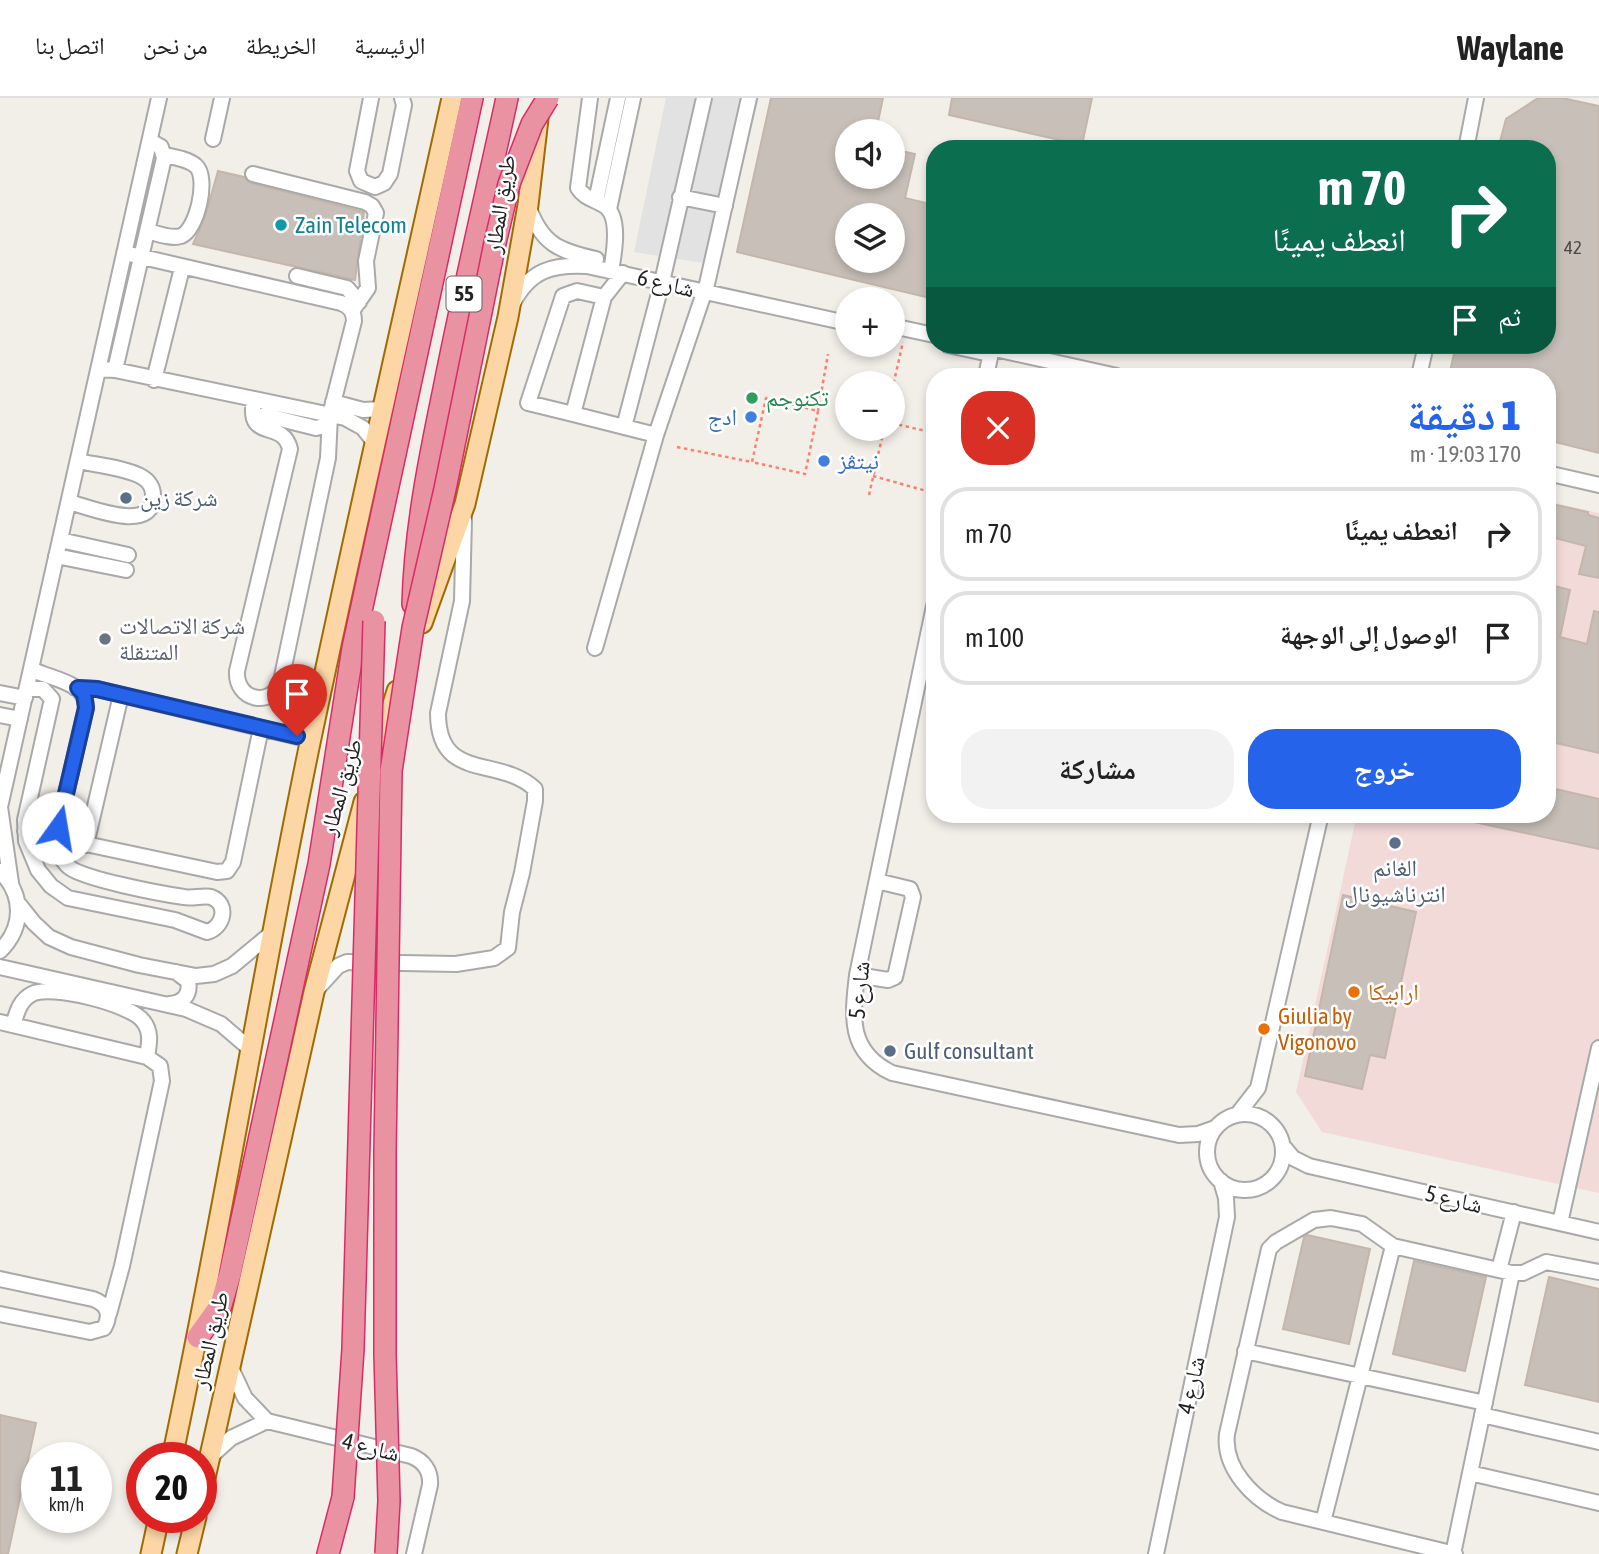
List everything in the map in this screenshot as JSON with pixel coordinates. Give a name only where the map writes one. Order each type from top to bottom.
[{"type":"highway","name":"طريق المطار","points":[[388,485],[472,98]]},
{"type":"highway","name":"طريق المطار","points":[[413,628],[414,557],[423,490],[507,98]]},
{"type":"highway","points":[[386,1554],[389,1501],[385,1354],[385,1152],[391,771],[413,628],[445,489],[495,243],[509,184],[532,124],[548,98]]},
{"type":"highway","points":[[328,1554],[343,1497],[353,1349],[374,621],[388,485]]},
{"type":"highway","points":[[198,1337],[221,1305],[230,1274],[319,864],[353,648],[388,485]]},
{"type":"main road","name":"طريق المطار","points":[[175,1442],[198,1337],[250,1048],[311,740],[452,98]]},
{"type":"main road","name":"طريق المطار","points":[[214,1442],[329,928],[388,716],[465,504],[508,317],[528,205],[540,98]]},
{"type":"main road","points":[[152,1554],[156,1533]]},
{"type":"main road","points":[[187,1554],[192,1533]]},
{"type":"street","points":[[159,98],[0,807],[11,884],[18,903],[49,937],[71,947],[139,965],[196,976],[223,971],[250,953],[273,932]]},
{"type":"street","points":[[213,139],[222,98]]},
{"type":"street","points":[[371,98],[357,171],[365,184],[375,187],[384,183],[390,174],[404,105],[402,98]]},
{"type":"street","points":[[590,98],[577,183],[581,193],[609,209]]},
{"type":"street","points":[[596,201],[618,98]]},
{"type":"street","points":[[573,414],[604,297],[615,269],[614,223],[609,209],[633,98]]},
{"type":"street","points":[[624,427],[663,278],[704,98]]},
{"type":"street","points":[[595,648],[656,435],[706,288],[750,98]]},
{"type":"street","points":[[1467,140],[1476,98]]},
{"type":"street","points":[[115,370],[164,155],[158,144],[150,141]]},
{"type":"street","points":[[148,231],[174,237],[188,232],[193,223],[202,184],[201,174],[196,166],[188,161],[164,155]]},
{"type":"street","points":[[253,174],[365,202],[372,206],[376,218],[366,261],[368,288],[356,306],[331,414],[328,458],[281,681],[270,696],[251,697],[238,684],[237,671],[290,449],[288,441],[281,434],[261,428],[255,423],[252,416],[254,400]]},
{"type":"street","points":[[680,197],[725,206]]},
{"type":"street","name":"شارع 6","points":[[528,205],[537,224],[558,248],[615,269]]},
{"type":"street","points":[[125,253],[356,306]]},
{"type":"street","name":"شارع 6","points":[[508,317],[517,297],[540,272],[565,265],[615,269],[663,278],[835,320]]},
{"type":"street","points":[[155,380],[182,268]]},
{"type":"street","points":[[297,276],[346,288],[356,306]]},
{"type":"street","name":"شارع 6","points":[[706,288],[835,314]]},
{"type":"street","points":[[604,297],[577,291],[563,296],[528,403],[656,435]]},
{"type":"street","points":[[905,329],[926,333]]},
{"type":"street","points":[[905,335],[926,340]]},
{"type":"street","points":[[1005,354],[1073,368]]},
{"type":"street","points":[[1040,362],[1060,368]]},
{"type":"street","points":[[99,369],[331,414],[352,420],[368,433],[376,444]]},
{"type":"street","points":[[264,415],[316,428],[331,414],[383,409]]},
{"type":"street","points":[[69,502],[135,517],[147,511],[153,499],[151,485],[140,476],[78,461]]},
{"type":"street","points":[[1556,475],[1599,485]]},
{"type":"street","points":[[314,992],[338,966],[347,962],[456,964],[494,958],[508,948],[535,789],[526,780],[515,775],[461,761],[446,749],[438,731],[438,713],[462,601],[465,504]]},
{"type":"street","points":[[57,556],[127,563],[60,541]]},
{"type":"street","name":"شارع 5","points":[[926,645],[858,975],[853,1005],[857,1037],[873,1061],[892,1073],[1179,1135],[1198,1134],[1215,1128]]},
{"type":"street","points":[[31,669],[78,688],[121,695],[311,740]]},
{"type":"street","points":[[0,693],[26,694],[39,687],[51,695],[78,688]]},
{"type":"street","points":[[51,695],[52,704],[26,810],[25,831],[29,851],[38,870],[51,886],[68,898],[175,920],[207,932],[213,931],[221,923],[223,911],[221,905],[211,898],[181,897],[75,872],[61,857],[57,838],[86,708],[84,694],[78,688]]},
{"type":"street","points":[[86,845],[121,695]]},
{"type":"street","points":[[0,715],[20,719]]},
{"type":"street","points":[[25,831],[217,872],[227,871],[233,862],[261,728]]},
{"type":"street","points":[[1237,1115],[1258,1088],[1319,823]]},
{"type":"street","points":[[0,871],[11,884]]},
{"type":"street","points":[[858,975],[888,981],[895,977],[913,897],[910,889],[877,881]]},
{"type":"street","points":[[0,951],[15,930],[18,903]]},
{"type":"street","points":[[0,967],[90,993],[129,1009],[141,1018],[150,1038],[147,1057]]},
{"type":"street","points":[[169,1004],[182,1000],[188,992],[188,981],[175,972]]},
{"type":"street","points":[[0,1314],[90,1332],[104,1328],[122,1266],[162,1081],[160,1066],[147,1057],[6,1023],[22,1001],[35,992],[57,991],[169,1004],[199,1013],[221,1024],[250,1048]]},
{"type":"street","points":[[1560,1223],[1599,1048]]},
{"type":"street","points":[[1258,1088],[1261,1106],[1283,1146],[1282,1162],[1275,1176],[1263,1186],[1249,1190],[1234,1188],[1221,1181],[1212,1171],[1208,1158],[1208,1142],[1215,1128],[1225,1119],[1237,1115],[1254,1115],[1268,1122]]},
{"type":"street","name":"شارع 5","points":[[1179,1135],[1195,1145],[1208,1158]]},
{"type":"street","name":"شارع 5","points":[[1283,1146],[1293,1158],[1309,1166],[1599,1232]]},
{"type":"street","name":"شارع 5","points":[[1275,1176],[1290,1169],[1309,1166]]},
{"type":"street","name":"شارع 4","points":[[1156,1554],[1227,1217],[1226,1198],[1221,1181]]},
{"type":"street","name":"شارع 4","points":[[1227,1217],[1249,1190]]},
{"type":"street","points":[[1514,1212],[1506,1271],[1484,1409],[1454,1554],[1291,1515],[1265,1503],[1245,1482],[1229,1459],[1227,1434],[1265,1258],[1276,1242],[1314,1220],[1325,1217],[1362,1224],[1393,1246],[1506,1271],[1523,1273],[1546,1262],[1599,1272]]},
{"type":"street","points":[[1323,1522],[1393,1246]]},
{"type":"street","points":[[0,1279],[93,1299],[106,1307],[109,1314]]},
{"type":"street","points":[[1245,1351],[1360,1376],[1599,1441]]},
{"type":"street","points":[[217,1450],[231,1438],[267,1421],[244,1398],[230,1368]]},
{"type":"street","name":"شارع 4","points":[[267,1421],[411,1456],[423,1463],[429,1474],[430,1485],[414,1554]]},
{"type":"street","points":[[1470,1473],[1599,1503]]},
{"type":"path","points":[[677,447],[805,474],[828,354]]},
{"type":"path","points":[[752,462],[766,398],[818,411]]},
{"type":"path","points":[[905,426],[926,431]]},
{"type":"path","points":[[869,495],[881,441]]},
{"type":"path","points":[[873,476],[926,491]]},
{"type":"shaded area","points":[[666,98],[759,98],[716,265],[634,252]]},
{"type":"shaded area","points":[[1556,503],[1599,513],[1599,1193],[1322,1132],[1296,1092],[1355,823],[1556,823]]},
{"type":"building","points":[[771,98],[883,98],[879,119],[835,119],[835,189],[905,189],[905,152],[915,154],[905,198],[926,203],[926,297],[905,292],[905,287],[884,287],[737,252]]},
{"type":"building","points":[[952,98],[1092,98],[1083,140],[1060,140],[949,115]]},
{"type":"building","points":[[1538,98],[1562,98],[1599,106],[1599,453],[1556,442],[1556,368],[1451,368],[1454,354],[1556,354],[1556,140],[1500,140],[1506,119]]},
{"type":"building","name":"Zain Telecom","points":[[218,171],[244,177],[251,183],[364,212],[355,280],[193,244],[205,217]]},
{"type":"building","points":[[1556,505],[1588,512],[1588,515],[1599,518],[1599,578],[1579,574],[1586,546],[1556,538]]},
{"type":"building","points":[[1556,586],[1570,590],[1560,637],[1587,644],[1594,611],[1599,612],[1599,753],[1556,743]]},
{"type":"building","points":[[1556,789],[1599,799],[1599,849],[1479,823],[1556,823]]},
{"type":"building","points":[[1343,895],[1416,912],[1385,1058],[1370,1055],[1362,1089],[1305,1076]]},
{"type":"building","points":[[1307,1235],[1370,1249],[1349,1344],[1283,1329],[1304,1237]]},
{"type":"building","points":[[1414,1261],[1486,1277],[1465,1371],[1393,1354]]},
{"type":"building","points":[[1549,1277],[1599,1289],[1599,1402],[1525,1385]]},
{"type":"building","points":[[0,1415],[36,1423],[32,1442],[21,1442],[21,1493],[8,1554],[0,1554]]},
{"type":"place","name":"Zain Telecom","points":[[281,225]]},
{"type":"place","name":"تكنوجم","points":[[752,398]]},
{"type":"place","name":"ادج","points":[[751,417]]},
{"type":"place","name":"نيتڤز","points":[[824,461]]},
{"type":"place","name":"شركة زين","points":[[126,498]]},
{"type":"place","name":"شركة الاتصالات المتنقلة","points":[[105,639]]},
{"type":"place","name":"الغانم انترناشيونال","points":[[1395,843]]},
{"type":"place","name":"ارابيكا","points":[[1354,992]]},
{"type":"place","name":"Giulia by Vigonovo","points":[[1264,1029]]},
{"type":"place","name":"Gulf consultant","points":[[890,1051]]},
{"type":"route","points":[[58,828],[87,703],[78,688],[97,689],[297,736]]}]
